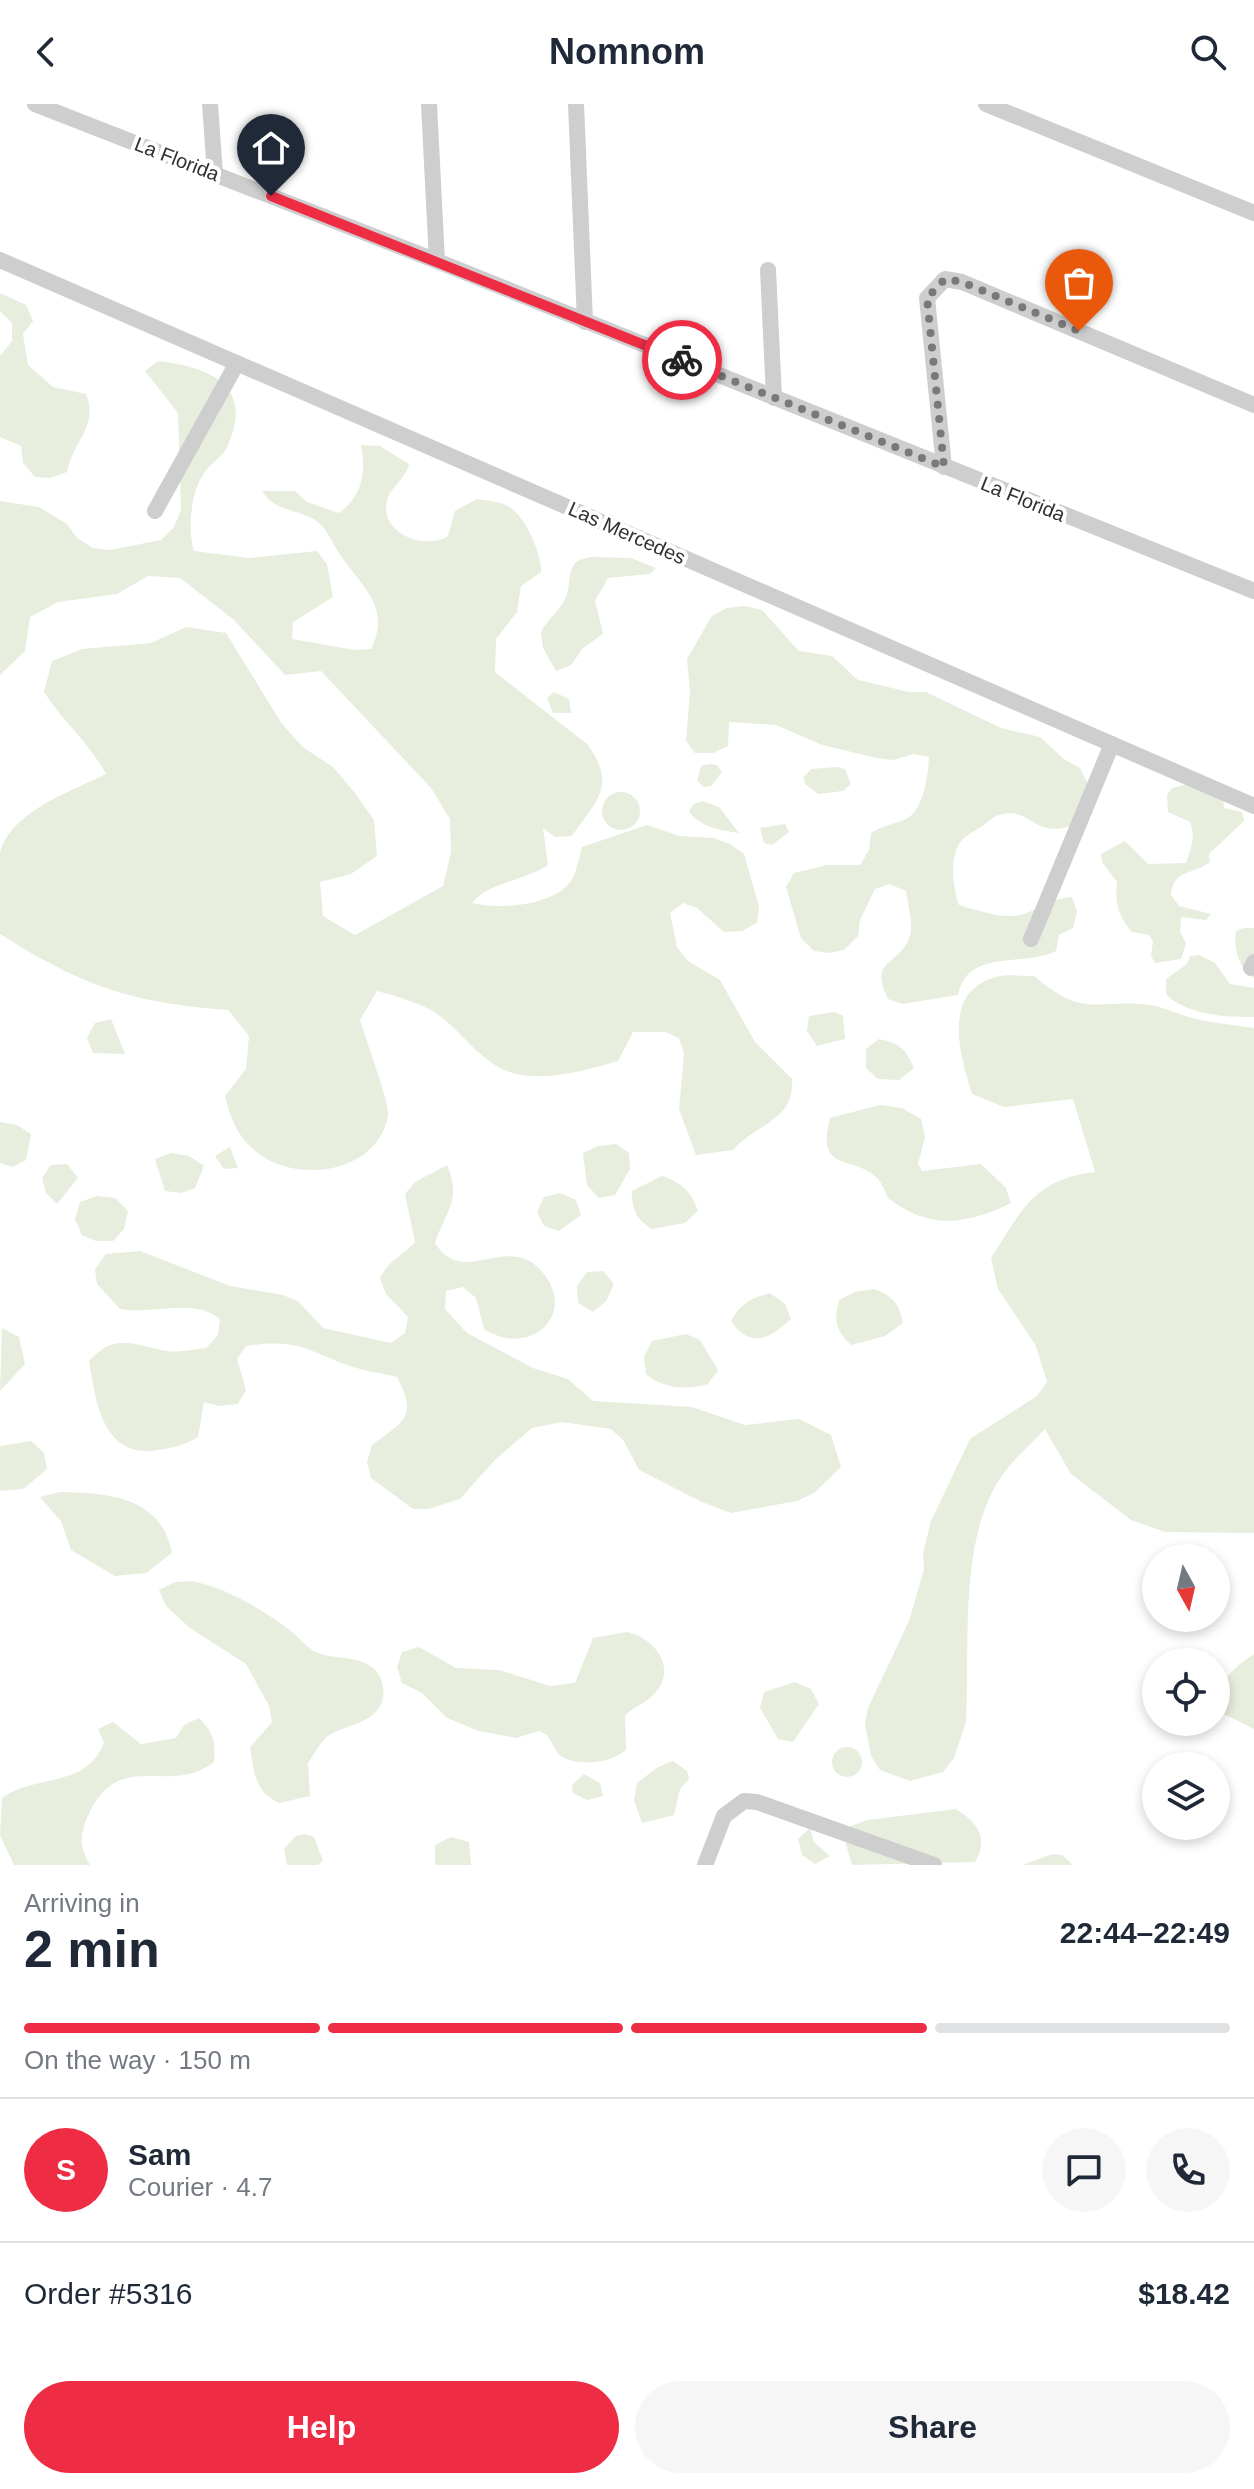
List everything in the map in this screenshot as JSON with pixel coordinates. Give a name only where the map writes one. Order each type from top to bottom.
[{"type":"street","name":"La Florida","points":[[35,104],[437,261],[1254,591]]},
{"type":"street","points":[[210,104],[215,174]]},
{"type":"street","points":[[429,104],[437,261]]},
{"type":"street","points":[[576,104],[585,322]]},
{"type":"street","points":[[986,104],[1254,213]]},
{"type":"street","name":"Las Mercedes","points":[[0,260],[1254,806]]},
{"type":"street","points":[[768,270],[774,398]]},
{"type":"street","points":[[944,467],[927,298],[945,279],[962,282],[1254,405]]},
{"type":"street","points":[[155,511],[237,363]]},
{"type":"street","points":[[1031,939],[1112,744]]},
{"type":"street","points":[[705,1865],[724,1816],[744,1801],[757,1802],[934,1865]]},
{"type":"green space","points":[[0,293],[26,305],[33,321],[23,334],[28,365],[53,387],[86,394],[89,406],[87,425],[67,472],[50,478],[35,477],[23,463],[21,446],[0,437],[0,356],[12,341],[12,323],[0,311]]},
{"type":"green space","points":[[158,361],[210,374],[231,394],[235,407],[235,424],[228,445],[204,473],[193,500],[191,522],[194,551],[249,558],[317,551],[327,564],[333,597],[293,622],[292,639],[355,650],[371,649],[378,620],[370,596],[323,527],[308,516],[273,503],[262,491],[295,491],[307,502],[339,513],[353,499],[361,483],[361,445],[380,446],[409,464],[391,491],[386,512],[390,522],[406,536],[428,541],[448,536],[455,511],[477,499],[508,506],[520,518],[535,546],[541,572],[521,586],[517,612],[496,639],[495,672],[587,744],[601,771],[602,782],[595,802],[572,836],[555,837],[543,828],[548,865],[487,890],[472,903],[512,906],[555,895],[573,878],[582,847],[647,825],[679,836],[714,838],[744,854],[759,906],[757,923],[742,931],[724,932],[697,908],[683,903],[670,913],[677,947],[688,961],[720,980],[755,1042],[792,1079],[787,1104],[773,1120],[733,1150],[696,1155],[679,1109],[684,1053],[679,1038],[665,1032],[633,1032],[618,1061],[560,1075],[515,1074],[493,1064],[433,1011],[377,991],[360,1020],[388,1108],[382,1134],[370,1149],[354,1161],[315,1170],[294,1169],[258,1153],[240,1135],[233,1121],[225,1096],[246,1069],[249,1036],[228,1010],[163,1002],[109,989],[57,967],[0,934],[0,854],[6,839],[16,826],[44,805],[106,774],[44,692],[52,661],[82,649],[151,643],[186,627],[226,633],[282,724],[304,748],[333,767],[374,820],[377,856],[351,874],[320,882],[323,916],[355,935],[443,886],[451,852],[450,819],[431,788],[321,671],[285,675],[234,620],[180,578],[148,576],[117,594],[58,602],[30,617],[25,651],[0,675],[0,501],[39,507],[67,524],[77,538],[93,548],[110,550],[161,540],[174,527],[181,510],[178,413],[145,371]]},
{"type":"green space","points":[[631,558],[656,568],[650,574],[608,578],[595,601],[603,634],[583,648],[571,665],[556,671],[543,648],[541,632],[564,601],[572,567],[582,559]]},
{"type":"green space","points":[[745,606],[762,610],[799,651],[832,656],[858,680],[909,692],[926,692],[1001,728],[1040,737],[1065,760],[1080,768],[1096,799],[1092,815],[1058,829],[1047,828],[1021,815],[1011,813],[997,816],[963,839],[955,853],[954,880],[959,905],[1012,916],[1072,897],[1077,912],[1073,928],[1059,935],[1056,951],[1043,956],[985,964],[973,970],[964,980],[958,995],[902,1004],[888,999],[881,977],[886,965],[903,949],[910,935],[906,891],[889,884],[875,889],[860,920],[858,936],[844,950],[829,953],[814,951],[801,938],[786,887],[794,873],[827,865],[860,865],[869,850],[871,833],[908,818],[918,806],[926,782],[929,757],[913,754],[894,760],[877,758],[822,745],[776,725],[729,722],[728,746],[713,753],[695,753],[686,741],[690,692],[687,659],[712,616],[727,608]]},
{"type":"green space","points":[[554,692],[569,699],[571,713],[553,713],[547,698]]},
{"type":"green space","points":[[717,765],[722,772],[711,786],[704,787],[697,781],[701,766]]},
{"type":"green space","points":[[811,769],[845,769],[851,784],[843,791],[818,794],[805,784],[804,777]]},
{"type":"green space","points":[[1188,784],[1223,800],[1224,808],[1242,812],[1244,821],[1209,854],[1210,862],[1176,881],[1171,895],[1179,906],[1211,914],[1206,920],[1181,917],[1180,932],[1186,943],[1181,959],[1155,963],[1151,956],[1153,941],[1149,935],[1132,932],[1121,914],[1117,902],[1117,882],[1102,862],[1101,854],[1125,841],[1148,864],[1186,863],[1192,843],[1192,828],[1190,822],[1168,812],[1167,795],[1172,788]]},
{"type":"green space","points":[[621,792],[634,798],[640,811],[634,824],[621,830],[608,824],[602,811],[608,798]]},
{"type":"green space","points":[[702,801],[719,807],[739,833],[711,827],[694,817],[689,811],[694,804]]},
{"type":"green space","points":[[785,824],[789,832],[772,845],[764,843],[760,828]]},
{"type":"green space","points":[[1254,928],[1254,978],[1244,970],[1236,951],[1236,931]]},
{"type":"green space","points":[[1199,955],[1215,963],[1230,984],[1254,988],[1254,1017],[1232,1017],[1195,1010],[1166,994],[1166,979],[1187,964],[1190,956]]},
{"type":"green space","points":[[1034,976],[1052,990],[1081,1003],[1156,1006],[1200,1020],[1254,1028],[1254,1533],[1165,1532],[1131,1520],[1071,1474],[1045,1429],[1001,1477],[984,1511],[976,1539],[969,1600],[966,1722],[954,1758],[943,1772],[910,1781],[880,1770],[871,1756],[865,1724],[868,1708],[909,1621],[924,1569],[923,1554],[931,1521],[970,1439],[1037,1396],[1047,1382],[1036,1346],[998,1289],[991,1258],[1021,1212],[1043,1190],[1074,1176],[1095,1172],[1073,1099],[1004,1107],[972,1094],[963,1062],[959,1026],[967,996],[979,984],[996,977]]},
{"type":"green space","points":[[835,1012],[843,1016],[845,1039],[817,1046],[807,1031],[809,1016]]},
{"type":"green space","points":[[111,1019],[125,1054],[93,1053],[87,1038],[95,1023]]},
{"type":"green space","points":[[879,1039],[901,1048],[911,1061],[914,1068],[899,1080],[878,1079],[866,1068],[866,1049]]},
{"type":"green space","points":[[880,1105],[902,1108],[921,1119],[925,1137],[918,1164],[922,1171],[981,1164],[1006,1188],[1011,1203],[979,1216],[948,1221],[918,1215],[888,1198],[880,1182],[870,1172],[836,1159],[829,1151],[827,1138],[830,1118]]},
{"type":"green space","points":[[0,1122],[17,1125],[31,1134],[26,1160],[12,1167],[0,1163]]},
{"type":"green space","points":[[616,1144],[629,1153],[630,1169],[615,1195],[599,1198],[587,1185],[583,1153],[598,1146]]},
{"type":"green space","points":[[230,1147],[238,1168],[224,1169],[215,1156]]},
{"type":"green space","points":[[171,1153],[189,1156],[204,1166],[195,1188],[181,1193],[165,1191],[155,1159]]},
{"type":"green space","points":[[67,1164],[78,1178],[57,1204],[46,1193],[42,1178],[51,1165]]},
{"type":"green space","points":[[447,1165],[453,1197],[435,1243],[447,1256],[459,1261],[516,1257],[530,1262],[544,1274],[553,1290],[555,1304],[551,1318],[543,1328],[517,1339],[501,1337],[484,1329],[476,1298],[463,1287],[446,1291],[445,1309],[467,1333],[533,1368],[568,1379],[593,1401],[692,1407],[745,1425],[799,1419],[831,1435],[841,1467],[814,1493],[797,1501],[731,1513],[639,1470],[624,1441],[611,1429],[562,1422],[532,1428],[495,1460],[460,1499],[428,1509],[413,1509],[371,1478],[367,1462],[372,1445],[399,1424],[407,1410],[397,1377],[343,1363],[306,1348],[282,1344],[246,1346],[237,1359],[246,1390],[238,1404],[219,1406],[204,1402],[198,1437],[174,1447],[140,1450],[125,1446],[114,1437],[99,1410],[89,1361],[108,1346],[125,1343],[172,1351],[206,1348],[218,1335],[220,1319],[198,1309],[120,1309],[97,1284],[95,1269],[106,1254],[140,1251],[230,1286],[283,1295],[299,1302],[323,1328],[391,1343],[405,1333],[408,1317],[386,1294],[380,1278],[391,1263],[415,1242],[405,1194],[415,1182]]},
{"type":"green space","points":[[662,1176],[685,1189],[698,1211],[685,1223],[652,1229],[636,1213],[632,1191]]},
{"type":"green space","points":[[560,1193],[576,1200],[581,1215],[559,1231],[544,1226],[537,1212],[544,1197]]},
{"type":"green space","points":[[97,1196],[115,1198],[128,1211],[124,1229],[113,1241],[96,1241],[82,1235],[75,1219],[80,1202]]},
{"type":"green space","points":[[603,1271],[614,1284],[606,1301],[593,1312],[578,1303],[577,1286],[587,1272]]},
{"type":"green space","points":[[874,1289],[894,1302],[903,1323],[885,1336],[851,1345],[837,1324],[839,1300],[855,1292]]},
{"type":"green space","points":[[770,1293],[785,1304],[791,1319],[775,1332],[760,1338],[738,1330],[731,1321],[739,1310],[747,1302]]},
{"type":"green space","points":[[2,1328],[19,1337],[25,1364],[0,1391]]},
{"type":"green space","points":[[686,1334],[700,1340],[718,1370],[708,1384],[676,1387],[660,1383],[646,1374],[644,1357],[652,1341]]},
{"type":"green space","points":[[31,1441],[44,1453],[47,1469],[23,1489],[0,1491],[0,1446]]},
{"type":"green space","points":[[60,1492],[114,1497],[144,1509],[157,1520],[166,1534],[172,1553],[146,1573],[115,1576],[71,1550],[61,1521],[40,1497]]},
{"type":"green space","points":[[192,1581],[231,1594],[257,1608],[314,1651],[359,1661],[379,1675],[384,1693],[378,1709],[366,1719],[328,1736],[308,1763],[310,1796],[279,1803],[260,1787],[254,1773],[250,1747],[272,1722],[269,1706],[246,1664],[190,1628],[166,1606],[159,1590],[175,1582]]},
{"type":"green space","points":[[627,1632],[654,1647],[660,1655],[664,1673],[655,1693],[625,1716],[626,1750],[602,1761],[566,1759],[559,1755],[547,1735],[539,1731],[516,1738],[479,1731],[447,1718],[422,1693],[402,1683],[397,1667],[402,1652],[419,1647],[456,1668],[499,1670],[550,1686],[575,1683],[593,1638]]},
{"type":"green space","points":[[1254,1654],[1254,1729],[1230,1717],[1230,1674]]},
{"type":"green space","points":[[795,1682],[811,1689],[819,1704],[793,1742],[778,1739],[760,1708],[764,1692]]},
{"type":"green space","points":[[199,1718],[212,1738],[214,1762],[197,1772],[179,1776],[145,1776],[113,1784],[99,1796],[84,1825],[82,1842],[90,1865],[14,1865],[0,1835],[2,1798],[85,1768],[96,1758],[104,1743],[98,1729],[113,1722],[141,1744],[176,1738],[184,1725]]},
{"type":"green space","points":[[847,1747],[858,1751],[862,1762],[858,1773],[847,1777],[836,1773],[832,1762],[836,1751]]},
{"type":"green space","points":[[673,1761],[687,1771],[689,1779],[680,1789],[674,1815],[642,1823],[634,1800],[637,1783],[658,1767]]},
{"type":"green space","points":[[584,1774],[600,1783],[603,1796],[587,1800],[573,1793],[572,1785]]},
{"type":"green space","points":[[956,1809],[979,1832],[981,1846],[975,1862],[852,1865],[845,1841],[851,1826],[867,1820]]},
{"type":"green space","points":[[810,1828],[814,1842],[830,1856],[815,1864],[802,1855],[798,1839]]},
{"type":"green space","points":[[305,1834],[314,1837],[323,1861],[318,1865],[287,1865],[284,1849],[296,1836]]},
{"type":"green space","points":[[451,1837],[469,1842],[471,1865],[435,1865],[435,1845]]},
{"type":"green space","points":[[1053,1854],[1062,1855],[1073,1865],[1022,1865]]},
{"type":"way so far","points":[[682,360],[944,467],[927,298],[935,287],[945,279],[962,282],[1079,331]]},
{"type":"route","points":[[271,196],[682,360]]}]
